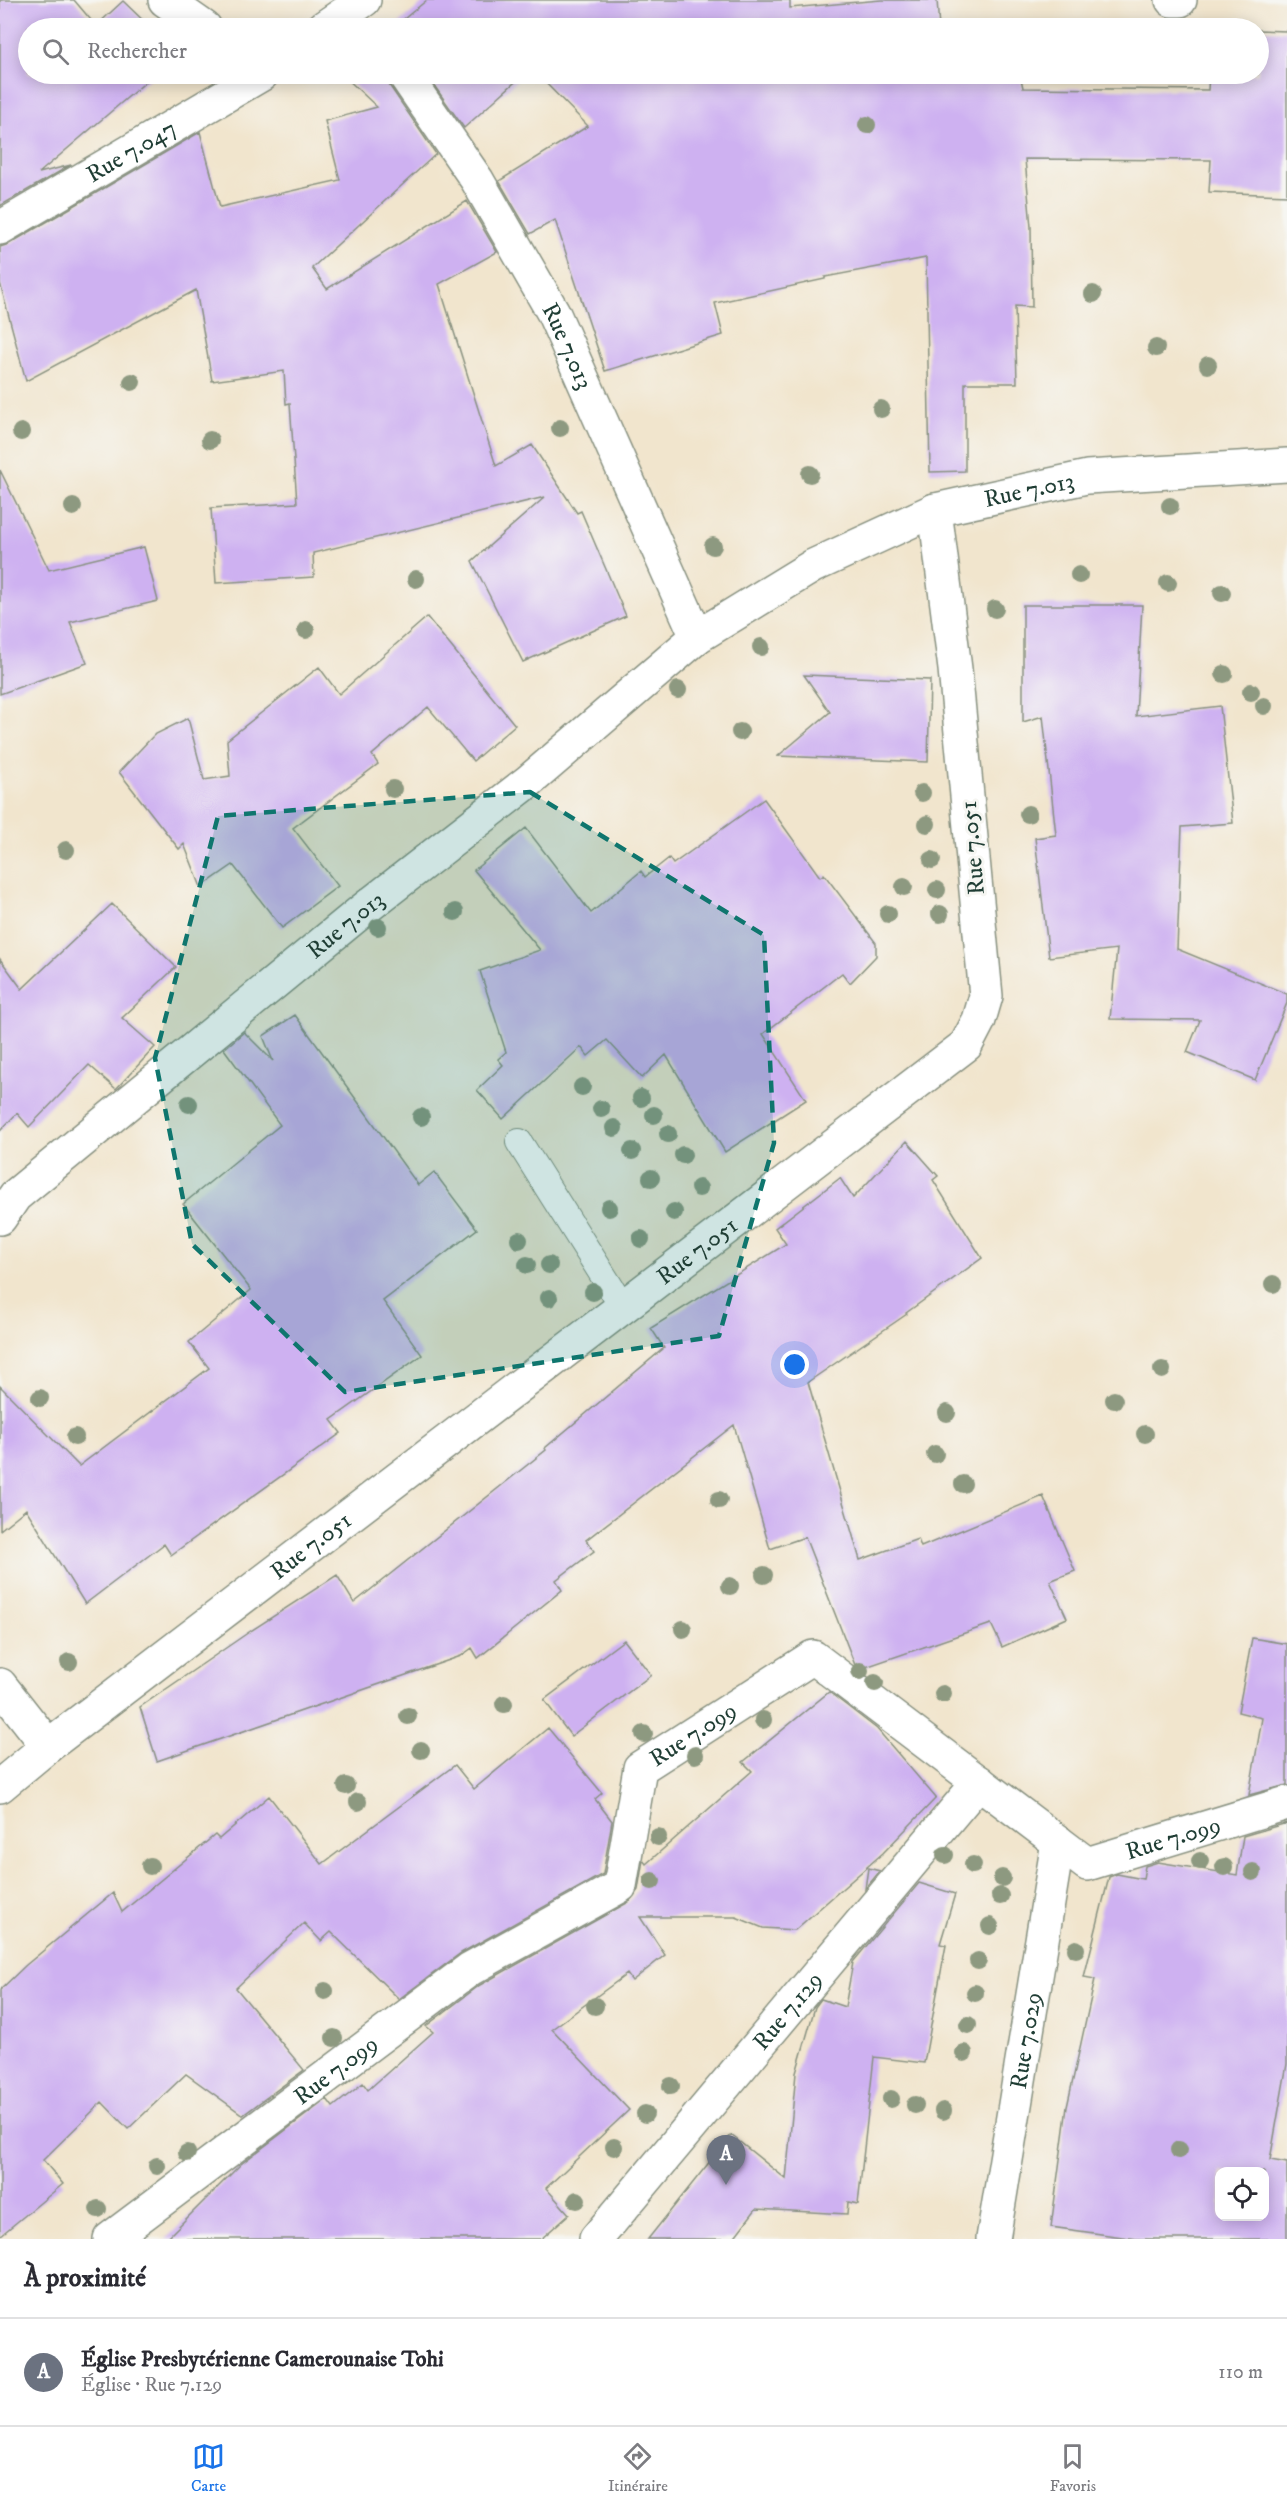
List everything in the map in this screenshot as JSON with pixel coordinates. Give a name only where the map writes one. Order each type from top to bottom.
[{"type":"street","points":[[165,0],[191,18]]},
{"type":"street","points":[[1172,0],[1180,0]]},
{"type":"street","points":[[348,18],[365,11]]},
{"type":"street","name":"Rue 7.047","points":[[0,228],[245,84]]},
{"type":"street","name":"Rue 7.013","points":[[412,84],[477,180],[553,312],[697,637]]},
{"type":"street","name":"Rue 7.013","points":[[0,1218],[15,1196],[363,910],[529,781],[697,637],[813,566],[935,510],[1087,477],[1287,465]]},
{"type":"street","name":"Rue 7.051","points":[[0,1786],[48,1746],[966,1045],[980,1020],[986,996],[955,669],[935,510]]},
{"type":"street","name":"Rue 7.099","points":[[110,2239],[470,1969],[620,1886],[640,1768],[813,1658],[1087,1864],[1287,1803]]},
{"type":"street","points":[[0,1685],[48,1746]]},
{"type":"street","name":"Rue 7.129","points":[[596,2239],[979,1782]]},
{"type":"street","name":"Rue 7.029","points":[[993,2239],[1058,1842]]},
{"type":"lane","points":[[519,1142],[623,1306]]},
{"type":"highlighted area","points":[[530,792],[764,935],[774,1143],[719,1336],[345,1392],[192,1244],[155,1058],[218,816]]},
{"type":"building","points":[[0,0],[74,0],[89,18],[18,18],[18,84],[143,84],[39,173],[71,165],[0,206]]},
{"type":"building","points":[[427,0],[790,0],[790,8],[881,0],[937,0],[938,18],[405,18]]},
{"type":"building","points":[[123,1],[141,18],[105,18]]},
{"type":"building","points":[[1269,30],[1287,31],[1287,195],[1209,192],[1211,160],[1025,159],[1031,227],[1032,307],[1015,306],[1017,383],[965,383],[965,471],[930,472],[926,258],[825,277],[825,279],[715,303],[723,335],[605,371],[555,220],[530,234],[499,181],[588,126],[547,84],[1022,84],[1023,88],[1208,90],[1208,84],[1269,84]]},
{"type":"building","points":[[353,84],[389,84],[436,154],[312,268],[327,289],[467,201],[497,252],[439,284],[496,466],[532,445],[577,513],[581,511],[626,616],[523,662],[472,561],[545,497],[313,553],[314,577],[216,583],[211,508],[297,503],[290,403],[286,404],[284,371],[212,381],[196,290],[26,381],[0,283],[0,247],[9,244],[200,132],[220,207],[340,180],[325,121],[377,107]]},
{"type":"building","points":[[433,84],[513,84],[464,128]]},
{"type":"building","points":[[0,470],[49,570],[144,547],[158,601],[70,622],[87,663],[0,694]]},
{"type":"building","points":[[1023,605],[1142,605],[1136,716],[1220,706],[1233,823],[1182,827],[1177,949],[1287,994],[1287,1003],[1255,1080],[1187,1052],[1200,1020],[1110,1019],[1117,949],[1049,957],[1035,838],[1056,835],[1043,716],[1023,722]]},
{"type":"building","points":[[427,617],[515,725],[473,761],[428,707],[372,755],[378,764],[293,828],[338,886],[282,928],[233,865],[201,887],[184,844],[179,849],[119,772],[154,735],[188,718],[204,780],[230,776],[227,740],[319,667],[339,694]]},
{"type":"building","points":[[804,675],[930,680],[928,762],[778,756],[830,712]]},
{"type":"building","points":[[764,799],[820,877],[824,874],[876,943],[876,956],[850,983],[842,973],[763,1034],[806,1100],[725,1152],[666,1055],[642,1078],[607,1040],[588,1056],[581,1047],[503,1119],[477,1090],[503,1065],[498,1059],[506,1052],[480,971],[540,950],[474,870],[526,828],[591,913],[641,871],[645,877],[669,858],[673,864]]},
{"type":"building","points":[[112,904],[176,967],[122,1018],[155,1047],[116,1089],[89,1065],[29,1127],[17,1113],[0,1131],[0,959],[22,989]]},
{"type":"building","points":[[295,1015],[418,1185],[434,1172],[477,1229],[383,1301],[422,1355],[331,1420],[341,1433],[171,1555],[164,1544],[85,1604],[26,1509],[0,1530],[0,1386],[79,1466],[209,1368],[189,1342],[251,1290],[183,1204],[280,1125],[224,1049],[244,1032],[273,1061],[263,1036]]},
{"type":"building","points":[[907,1141],[938,1176],[933,1180],[982,1258],[907,1314],[808,1382],[860,1560],[918,1539],[921,1547],[1043,1496],[1075,1571],[1050,1581],[1067,1618],[1002,1647],[991,1624],[860,1669],[855,1665],[805,1537],[770,1549],[734,1425],[586,1540],[594,1551],[556,1580],[562,1590],[478,1658],[472,1648],[461,1656],[157,1761],[140,1707],[337,1575],[354,1603],[546,1450],[545,1448],[664,1348],[651,1328],[786,1244],[775,1228],[840,1178],[853,1198]]},
{"type":"building","points":[[1252,1638],[1287,1644],[1287,1785],[1249,1795],[1262,1718],[1238,1712]]},
{"type":"building","points":[[624,1640],[651,1675],[571,1736],[544,1700]]},
{"type":"building","points":[[829,1692],[877,1729],[936,1798],[883,1853],[795,1930],[763,1928],[736,1917],[640,1917],[665,1955],[632,1981],[627,1974],[552,2029],[629,2110],[546,2188],[569,2214],[541,2239],[166,2239],[241,2164],[327,2099],[333,2107],[363,2083],[368,2090],[433,2032],[426,2026],[480,1985],[629,1902],[638,1890],[643,1860],[646,1864],[752,1771],[743,1762]]},
{"type":"building","points":[[548,1728],[602,1793],[595,1799],[612,1821],[603,1874],[461,1953],[399,1999],[331,1932],[321,1941],[304,1923],[236,1988],[304,2070],[243,2115],[186,2074],[128,2129],[102,2102],[43,2160],[63,2184],[0,2236],[0,1990],[26,1965],[113,1893],[122,1912],[215,1835],[219,1839],[269,1796],[322,1864],[455,1765],[474,1789]]},
{"type":"building","points":[[1287,1823],[1287,2064],[1270,2160],[1287,2163],[1287,2239],[1137,2239],[1051,2227],[1067,2107],[1095,1979],[1084,1977],[1109,1877],[1117,1874],[1143,1879],[1145,1866],[1158,1862],[1237,1875],[1243,1836]]},
{"type":"building","points":[[868,1868],[880,1871],[865,1889]]},
{"type":"building","points":[[919,1883],[955,1894],[940,1944],[946,1945],[924,2063],[874,2057],[858,2204],[848,2202],[847,2214],[756,2209],[733,2239],[648,2239],[731,2135],[786,2179],[796,2073],[815,2007],[821,1999],[845,2007],[853,1962]]},
{"type":"place","name":"Église Presbytérienne Camerounaise Tohi","points":[[726,2185]]}]
